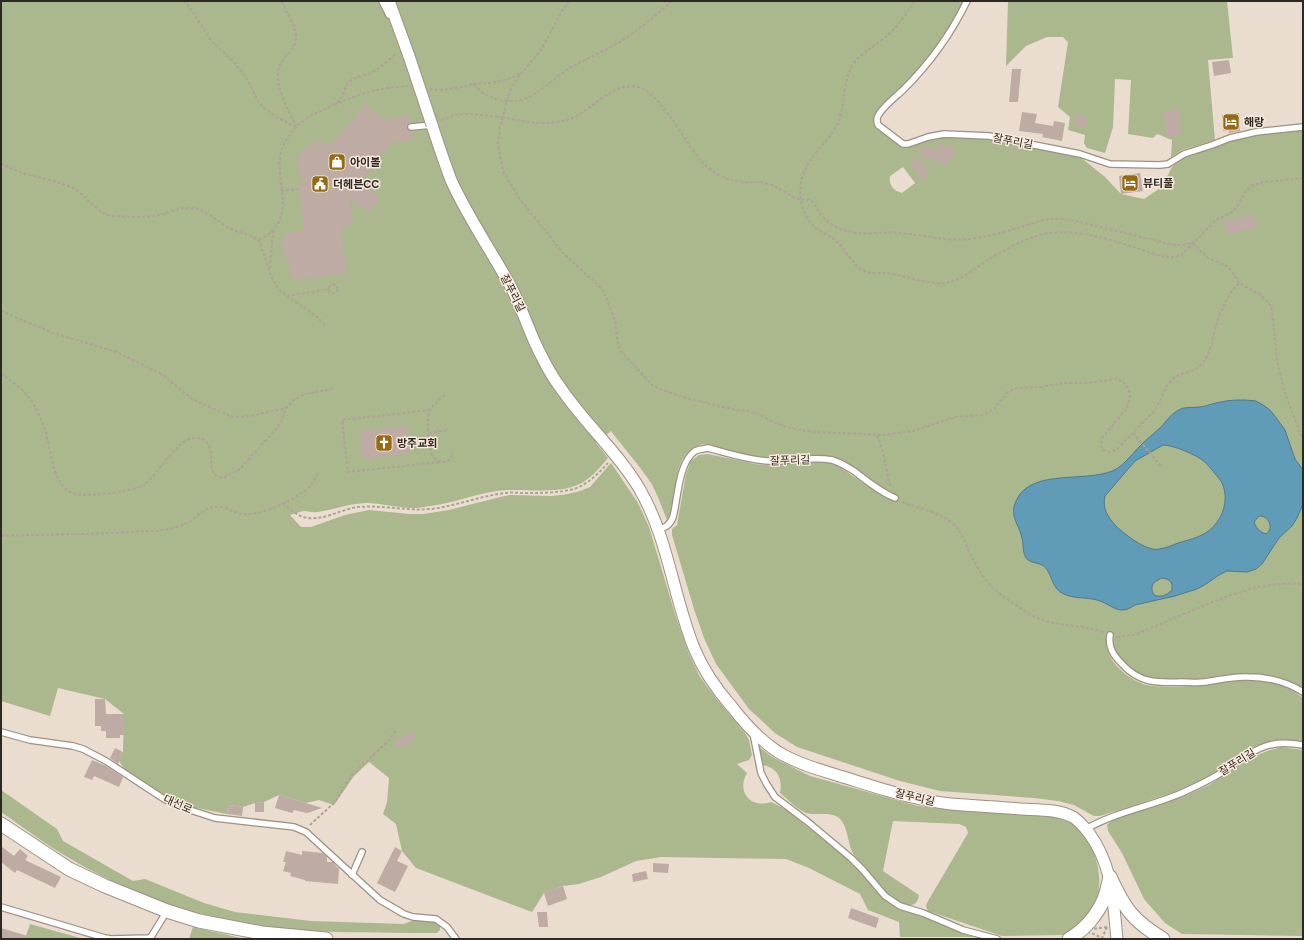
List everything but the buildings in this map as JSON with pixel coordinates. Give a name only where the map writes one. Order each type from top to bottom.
[{"type":"street","name":"잘푸리길","points":[[389,1],[408,56],[436,123],[451,180],[512,290],[541,356],[559,386],[578,412],[614,454],[639,488],[651,511],[658,530],[684,620],[695,650],[704,668],[725,699],[747,727],[778,752],[801,763],[890,792],[920,800],[1058,812],[1074,817],[1086,829],[1096,843],[1106,862],[1110,877],[1117,939]]},
{"type":"street","points":[[1,824],[69,870],[167,911],[199,921],[262,933],[326,939]]},
{"type":"street","points":[[1069,939],[1092,919],[1098,910],[1105,898],[1110,877]]},
{"type":"street","points":[[1110,877],[1128,912],[1145,927],[1163,939]]},
{"type":"lane","name":"잘푸리길","points":[[382,1],[403,41]]},
{"type":"lane","name":"잘푸리길","points":[[967,1],[948,36],[926,65],[877,116],[878,124],[903,144],[944,134],[982,136],[1080,154],[1110,164],[1160,165],[1168,164],[1184,154],[1230,138],[1256,132],[1303,127]]},
{"type":"lane","points":[[411,127],[436,123]]},
{"type":"lane","name":"잘푸리길","points":[[658,530],[671,523],[683,470],[691,455],[696,451],[708,448],[751,459],[766,461],[799,459],[834,460],[844,464],[886,494],[895,498]]},
{"type":"lane","points":[[1110,635],[1110,649],[1115,657],[1128,671],[1139,678],[1148,681],[1204,682],[1236,677],[1250,677],[1281,682],[1294,686],[1303,692]]},
{"type":"lane","points":[[752,731],[761,773],[775,797],[851,858],[864,870],[885,896],[900,906],[923,913],[956,927],[997,939]]},
{"type":"lane","name":"대선로","points":[[1,732],[30,740],[73,746],[83,749],[106,761],[164,799],[187,810],[215,818],[286,826],[302,831],[380,900],[393,909],[412,917],[436,919],[447,927],[456,939]]},
{"type":"lane","name":"잘푸리길","points":[[1086,829],[1103,820],[1160,802],[1185,792],[1224,772],[1254,750],[1279,744],[1303,745]]},
{"type":"lane","points":[[352,875],[362,852]]},
{"type":"lane","points":[[1,907],[111,939],[151,937],[167,911]]},
{"type":"path","points":[[183,1],[188,5],[212,42],[230,58],[246,77],[260,103],[276,117],[296,127]]},
{"type":"path","points":[[282,1],[295,28],[296,40],[294,46],[277,71],[281,93],[296,127]]},
{"type":"path","points":[[569,1],[541,50],[516,80],[509,94],[502,117],[498,143],[500,157],[504,171],[519,198],[563,253],[602,289],[615,320],[618,344],[621,351],[652,385],[660,389],[686,398],[736,410],[756,413],[773,422],[792,429],[817,432],[877,435],[913,431],[956,417],[983,415],[994,408],[1008,392],[1017,388],[1041,387],[1064,383],[1087,383],[1112,379],[1122,380],[1126,384],[1130,393],[1127,408],[1102,438],[1101,446],[1105,451],[1112,452],[1157,408],[1164,391],[1172,380],[1195,370],[1201,365],[1207,357],[1220,314],[1227,298],[1239,283]]},
{"type":"path","points":[[473,84],[482,93],[507,100],[519,100],[536,93],[570,68],[613,46],[635,32],[672,1]]},
{"type":"path","points":[[915,1],[891,33],[866,51],[853,65],[849,73],[841,113],[837,123],[806,167],[800,188],[803,210],[813,226],[838,242],[863,270],[876,273],[887,273],[940,284],[947,283],[960,277],[1010,247],[1034,236],[1068,232],[1088,235],[1167,257],[1178,257],[1216,220],[1232,212],[1253,185],[1264,182],[1303,178]]},
{"type":"path","points":[[334,105],[341,99],[346,86],[351,80],[372,72],[403,41]]},
{"type":"path","points":[[428,89],[443,90],[473,84],[495,83],[504,81],[523,71]]},
{"type":"path","points":[[259,240],[273,231],[282,211],[279,170],[280,156],[283,145],[296,127],[310,116],[334,105],[372,91],[383,88],[408,86]]},
{"type":"path","points":[[436,123],[459,114],[502,117],[518,121],[546,123],[562,121],[574,117],[613,92],[625,88],[638,87],[644,90],[659,103],[680,130],[694,152],[704,164],[714,172],[732,181],[765,183],[801,200],[810,200],[814,202],[821,216],[834,226],[844,230],[860,234],[896,232],[962,240],[997,234],[1045,219],[1060,219],[1083,223],[1169,244],[1178,245],[1193,243]]},
{"type":"path","points":[[1,163],[20,172],[75,189],[96,209],[106,214],[146,217],[183,208],[195,208],[208,214],[229,228],[259,240],[275,283],[286,296],[316,316],[326,325]]},
{"type":"path","points":[[281,191],[296,189]]},
{"type":"path","points":[[270,269],[273,231]]},
{"type":"path","points":[[1193,243],[1208,258],[1225,265],[1230,269],[1239,283],[1264,297],[1271,306],[1277,360],[1284,390],[1303,441]]},
{"type":"path","points":[[286,296],[329,290],[334,294],[338,289],[336,285],[332,285],[329,290]]},
{"type":"path","points":[[1,311],[53,333],[121,353],[163,375],[192,399],[230,416],[249,416],[276,409],[285,409]]},
{"type":"path","points":[[1,374],[26,394],[33,404],[45,430],[60,482],[65,489],[76,494],[115,492],[141,487],[155,475],[180,445],[190,439],[195,438],[204,440],[210,446],[211,467],[215,475],[222,478],[230,476],[243,466],[277,428],[283,418],[285,409],[294,400],[305,394],[332,389]]},
{"type":"path","points":[[441,462],[432,455],[427,421],[430,410],[438,400],[445,395]]},
{"type":"path","points":[[430,410],[342,420],[348,472],[445,462],[452,457],[452,452]]},
{"type":"path","points":[[428,433],[449,430]]},
{"type":"path","points":[[1133,433],[1161,466]]},
{"type":"path","points":[[877,435],[882,448],[889,483],[895,498],[901,502],[943,517],[952,522],[962,535],[980,572],[993,587],[1024,610],[1048,622],[1093,629],[1116,637],[1125,636],[1144,632],[1222,598],[1257,587],[1293,583],[1303,584]]},
{"type":"path","points":[[283,503],[299,516],[318,518],[355,508],[370,506],[415,510],[433,509],[507,492],[557,492],[574,489],[586,484],[598,473],[614,454]]},
{"type":"path","points":[[1,536],[96,534],[169,529],[191,521],[204,510],[213,506],[223,507],[240,514],[262,512],[291,499],[302,492],[311,484],[319,472]]},
{"type":"path","points":[[302,831],[335,802],[352,776],[388,741],[396,731]]},
{"type":"green space","points":[[1,1],[965,1],[943,37],[922,66],[876,114],[874,124],[903,147],[912,146],[932,138],[961,136],[994,139],[1080,157],[1105,177],[1121,194],[1144,199],[1162,187],[1172,167],[1186,156],[1230,140],[1255,135],[1303,130],[1303,688],[1283,679],[1248,674],[1232,674],[1198,679],[1152,679],[1142,676],[1130,669],[1115,652],[1112,645],[1112,638],[1107,637],[1107,645],[1111,658],[1122,671],[1135,680],[1149,686],[1177,687],[1249,680],[1271,683],[1285,687],[1303,698],[1303,741],[1273,740],[1248,749],[1224,767],[1175,792],[1100,816],[1094,816],[1074,805],[1058,801],[940,791],[900,781],[797,747],[775,733],[749,709],[716,664],[704,638],[672,535],[672,529],[677,525],[686,474],[691,461],[699,455],[708,454],[755,464],[775,466],[802,462],[824,462],[836,465],[872,489],[893,500],[888,491],[836,458],[807,455],[774,458],[750,456],[703,444],[692,449],[684,457],[679,466],[671,510],[667,520],[651,483],[611,431],[596,443],[608,458],[588,479],[567,488],[557,490],[498,491],[419,508],[408,508],[376,503],[360,503],[317,512],[303,511],[290,515],[301,527],[311,527],[345,515],[369,510],[423,514],[449,510],[510,495],[552,496],[568,494],[590,487],[611,463],[638,503],[649,527],[675,614],[689,654],[700,677],[749,740],[752,755],[749,760],[737,764],[747,773],[743,787],[747,797],[757,803],[764,804],[771,802],[785,809],[851,861],[886,901],[897,908],[928,918],[974,937],[900,937],[899,922],[868,910],[860,894],[809,868],[786,859],[661,857],[636,861],[601,877],[579,884],[563,886],[544,893],[532,912],[416,868],[402,851],[396,824],[383,814],[387,802],[389,778],[369,762],[354,776],[334,805],[319,800],[306,803],[279,795],[264,802],[243,807],[228,805],[227,814],[186,806],[171,800],[126,772],[119,761],[123,752],[124,714],[105,699],[58,688],[50,716],[1,701]],"holes":[[[903,167],[915,183],[902,193],[892,187],[890,176]]]},
{"type":"green space","points":[[1008,1],[1227,1],[1233,58],[1208,60],[1215,140],[1182,150],[1171,157],[1172,140],[1157,134],[1153,138],[1128,134],[1131,80],[1115,79],[1113,127],[1105,153],[1087,148],[1084,143],[1085,135],[1068,130],[1070,117],[1058,107],[1068,42],[1063,37],[1047,37],[1026,46],[1006,66]]},
{"type":"green space","points":[[759,747],[772,757],[810,776],[918,806],[951,810],[1058,817],[1069,821],[1075,825],[1090,844],[1098,867],[1099,892],[1091,915],[1068,934],[1002,936],[928,911],[926,906],[928,901],[968,833],[966,827],[959,824],[893,821],[883,871],[919,895],[917,902],[913,905],[896,901],[884,892],[855,856],[851,849],[845,828],[839,818],[828,814],[806,813],[780,793],[780,778],[775,771],[768,766],[763,765]]},
{"type":"green space","points":[[1281,747],[1303,750],[1303,936],[1182,934],[1165,923],[1144,899],[1122,853],[1108,831],[1107,825],[1111,821],[1182,797],[1209,785],[1251,758]]},
{"type":"green space","points":[[1,790],[57,829],[63,841],[133,881],[145,879],[204,903],[235,912],[311,921],[404,924],[418,920],[427,920],[440,925],[440,930],[437,933],[312,931],[238,922],[188,910],[163,902],[113,882],[45,843],[1,812]]},
{"type":"green space","points":[[30,924],[84,939],[25,939]]},
{"type":"green space","points":[[193,927],[245,939],[189,939]]},
{"type":"water","points":[[1227,401],[1256,401],[1270,410],[1285,430],[1295,459],[1303,470],[1303,504],[1297,518],[1292,526],[1279,538],[1262,564],[1256,569],[1247,572],[1227,571],[1197,589],[1175,596],[1135,605],[1124,610],[1119,610],[1097,600],[1072,597],[1060,592],[1044,566],[1031,562],[1025,557],[1021,533],[1014,516],[1016,501],[1024,490],[1035,483],[1048,480],[1107,473],[1122,465],[1172,415],[1180,409],[1203,407]],"holes":[[[1163,445],[1185,451],[1205,462],[1222,483],[1225,503],[1217,523],[1204,534],[1168,547],[1153,549],[1136,542],[1116,526],[1106,512],[1104,501],[1105,496],[1135,461]],[[1259,516],[1262,516],[1269,522],[1269,531],[1266,534],[1262,532],[1257,528],[1254,522]],[[1162,578],[1167,579],[1172,585],[1172,590],[1164,596],[1154,595],[1152,589],[1154,583]]]},
{"type":"place","name":"해랑","points":[[1231,122]]},
{"type":"place","name":"아이볼","points":[[337,162]]},
{"type":"place","name":"뷰티풀","points":[[1130,183]]},
{"type":"place","name":"더헤븐CC","points":[[320,184]]},
{"type":"place","name":"방주교회","points":[[384,443]]}]
